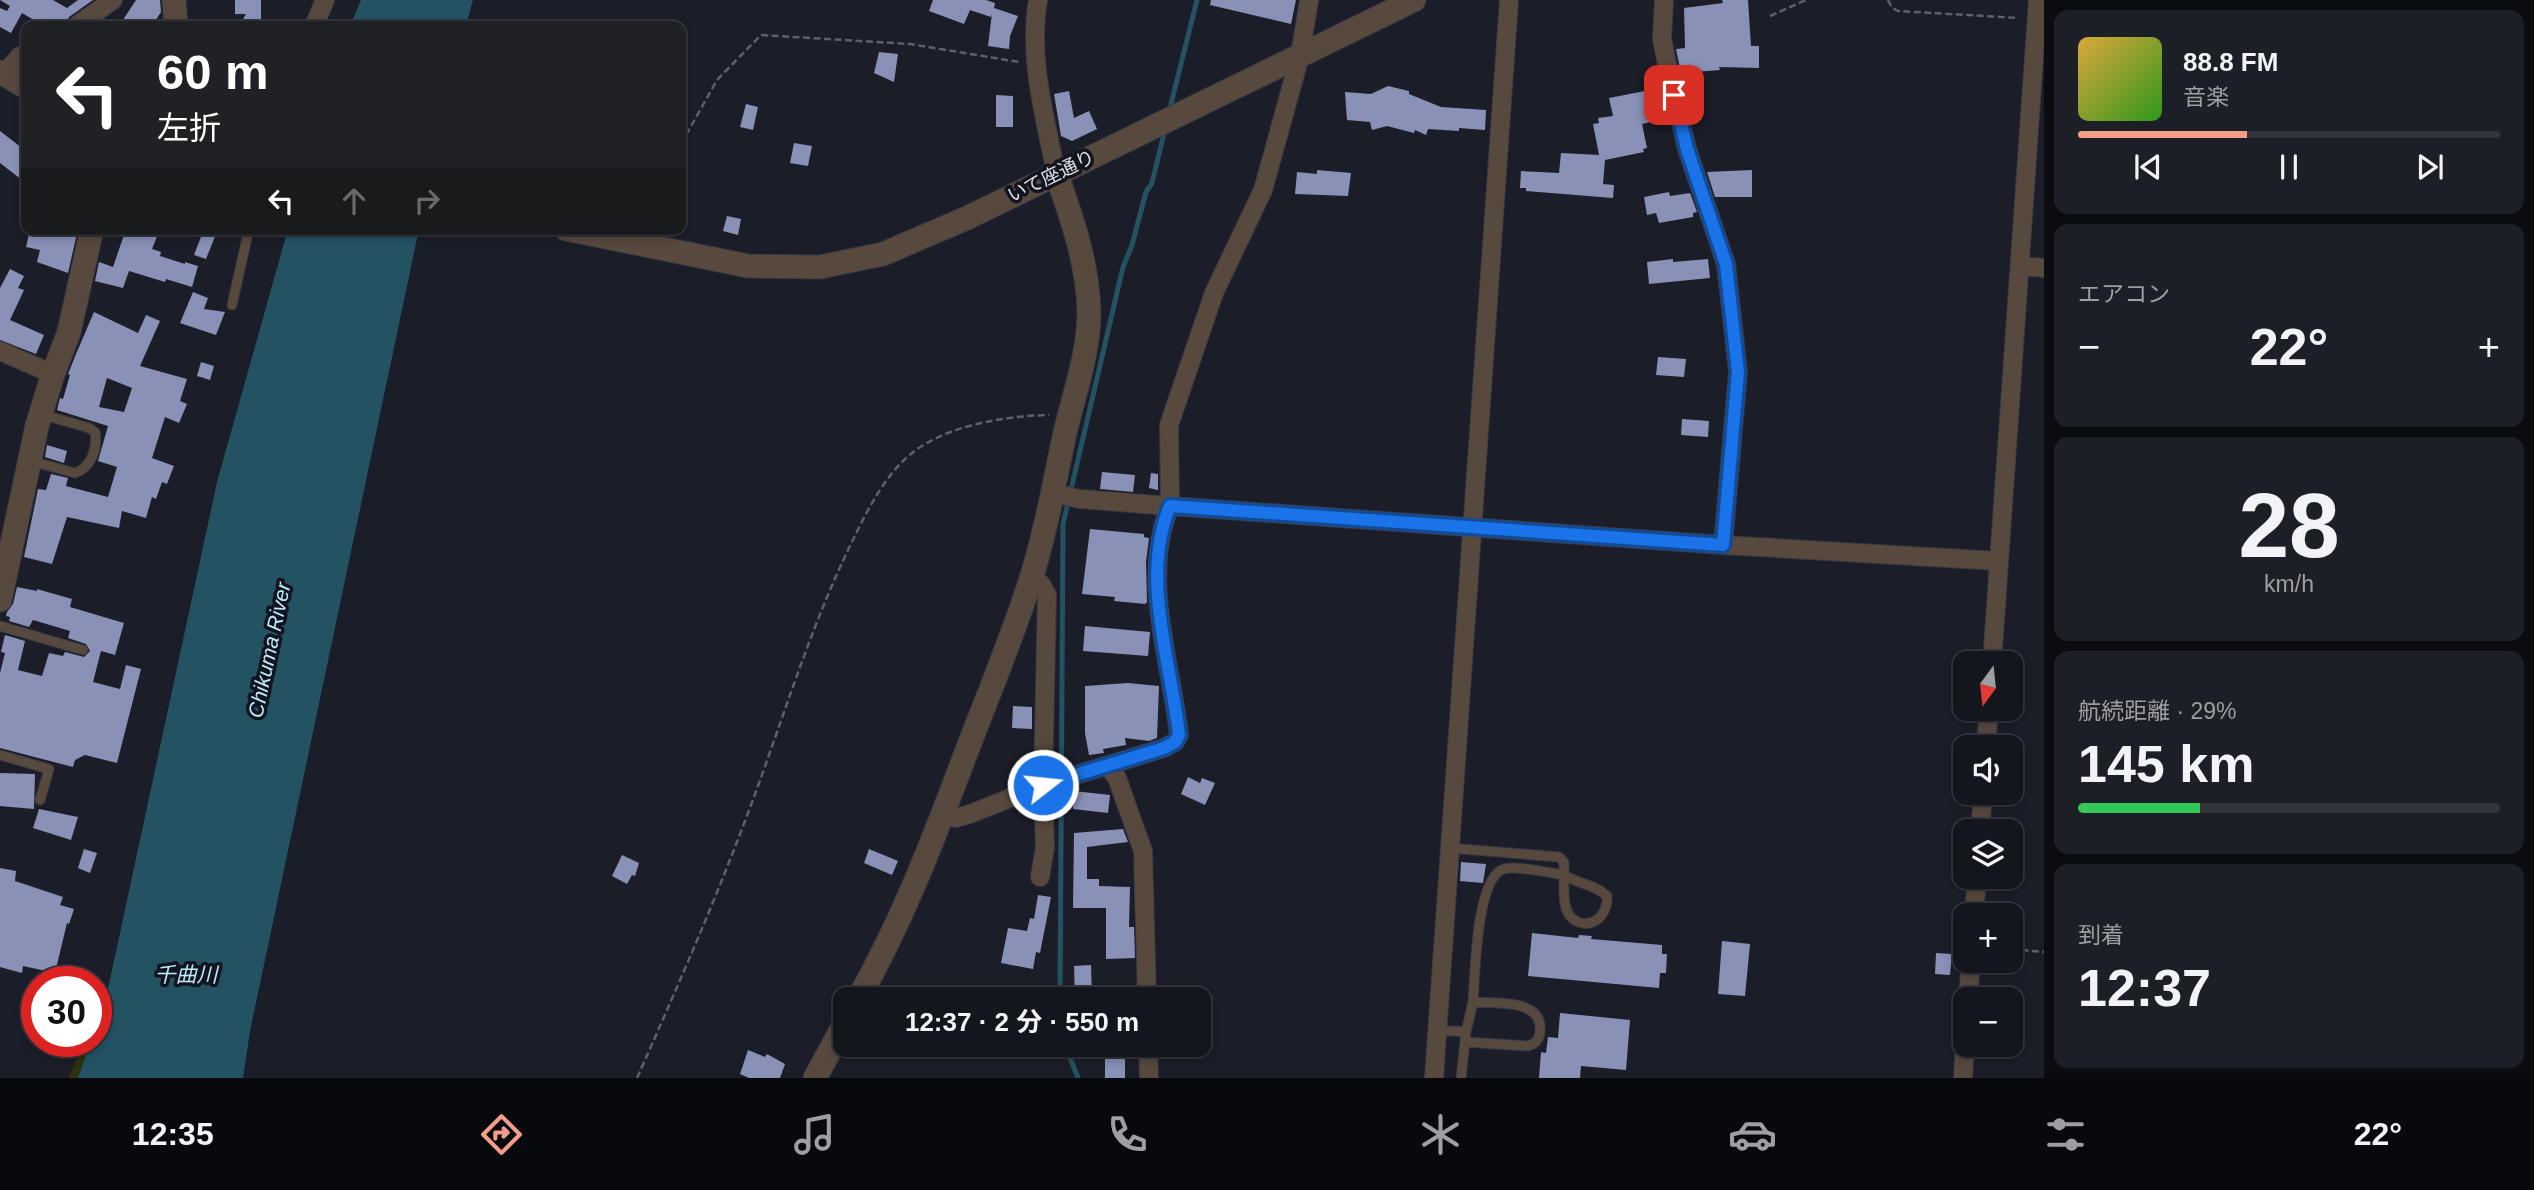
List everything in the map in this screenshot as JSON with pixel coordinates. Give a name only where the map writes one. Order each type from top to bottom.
[{"type":"street","points":[[83,21],[113,0]]},
{"type":"street","points":[[174,0],[176,21]]},
{"type":"street","points":[[316,21],[325,0]]},
{"type":"street","points":[[864,987],[898,920],[943,813],[1065,495],[1070,414],[1082,363],[1087,325],[1087,280],[1072,217],[1056,173],[1037,65],[1035,42],[1038,0]]},
{"type":"street","points":[[943,813],[956,818],[970,814],[1054,781],[1164,748],[1175,742],[1179,735],[1156,593],[1165,518],[1170,506],[1169,425],[1214,293],[1263,190],[1300,56],[1309,0]]},
{"type":"street","name":"いて座通り","points":[[595,235],[748,266],[820,267],[883,254],[967,218],[1414,0]]},
{"type":"street","points":[[1434,1078],[1509,0]]},
{"type":"street","points":[[1664,0],[1662,39],[1687,149],[1726,264],[1738,372],[1723,545]]},
{"type":"street","points":[[1993,651],[2038,0]]},
{"type":"street","points":[[21,56],[2,74],[21,84]]},
{"type":"street","points":[[0,600],[29,461],[52,374],[69,332],[91,235]]},
{"type":"street","points":[[2020,266],[2044,268]]},
{"type":"street","points":[[1,353],[52,374]]},
{"type":"street","points":[[1065,495],[1170,506],[1723,545],[1999,561]]},
{"type":"street","points":[[1030,582],[1041,584],[1047,595],[1054,781],[1040,877]]},
{"type":"street","points":[[1108,766],[1117,778],[1143,851],[1147,987]]},
{"type":"street","points":[[815,1078],[833,1045]]},
{"type":"street","points":[[1148,1057],[1149,1078]]},
{"type":"street","points":[[1963,1078],[1964,1057]]},
{"type":"lane","points":[[232,305],[247,235]]},
{"type":"lane","points":[[29,461],[75,473],[88,465],[96,440],[95,432],[89,428],[41,414]]},
{"type":"lane","points":[[0,626],[83,650]]},
{"type":"lane","points":[[0,755],[49,769],[40,800]]},
{"type":"lane","points":[[1450,848],[1559,857],[1564,862],[1563,875],[1566,908],[1572,918],[1582,923],[1599,920],[1607,908],[1607,896],[1600,889],[1578,884],[1563,875],[1504,869],[1493,877],[1482,904],[1473,1002],[1465,1037],[1461,1078]]},
{"type":"lane","points":[[1437,1030],[1528,1046],[1535,1044],[1540,1036],[1540,1019],[1529,1008],[1473,1002]]},
{"type":"path","points":[[1770,16],[1806,0]]},
{"type":"path","points":[[1888,0],[1892,8],[1899,11],[2037,19]]},
{"type":"path","points":[[686,135],[717,80],[761,35],[910,44],[1037,65]]},
{"type":"path","points":[[638,1078],[751,806],[803,654],[864,517],[886,482],[906,458],[957,429],[994,420],[1070,414]]},
{"type":"path","points":[[2023,951],[2044,952]]},
{"type":"green space","points":[[78,1057],[86,1057],[79,1078],[68,1078]]},
{"type":"water","points":[[361,0],[473,0],[467,21],[352,21]]},
{"type":"water","name":"千曲川","points":[[286,235],[418,235],[250,1031],[243,1078],[78,1078],[85,1057],[112,1057],[112,970],[217,482]]},
{"type":"building","points":[[0,0],[53,0],[67,8],[78,0],[93,0],[67,21],[36,21],[22,13],[11,33],[0,27],[0,8],[7,11],[10,6]]},
{"type":"building","points":[[136,0],[160,0],[161,12],[155,21],[122,21]]},
{"type":"building","points":[[235,0],[261,0],[261,21],[242,21],[246,14],[235,14]]},
{"type":"building","points":[[933,0],[986,0],[995,3],[994,8],[1018,16],[1010,36],[1009,49],[988,46],[992,13],[991,17],[970,10],[964,24],[929,11]]},
{"type":"building","points":[[1211,0],[1296,0],[1291,24],[1210,5]]},
{"type":"building","points":[[1722,0],[1748,0],[1751,46],[1759,46],[1759,68],[1719,67],[1720,70],[1681,73],[1676,49],[1685,48],[1684,8],[1723,3]]},
{"type":"building","points":[[879,52],[898,54],[894,82],[874,73]]},
{"type":"building","points":[[1388,86],[1409,91],[1409,94],[1441,107],[1486,110],[1485,130],[1428,129],[1426,135],[1415,130],[1414,133],[1387,126],[1372,130],[1370,122],[1347,120],[1345,92],[1371,94]]},
{"type":"building","points":[[1069,91],[1074,118],[1089,111],[1097,129],[1072,141],[1061,136],[1054,94]]},
{"type":"building","points":[[1645,91],[1646,94],[1651,93],[1656,121],[1642,124],[1647,148],[1643,149],[1644,152],[1605,160],[1603,184],[1614,185],[1613,198],[1526,191],[1526,188],[1520,188],[1521,171],[1559,173],[1561,153],[1599,155],[1593,124],[1599,123],[1598,118],[1613,116],[1609,98]]},
{"type":"building","points":[[996,95],[1013,96],[1013,127],[996,127]]},
{"type":"building","points":[[746,104],[758,107],[753,130],[740,127]]},
{"type":"building","points":[[0,131],[21,147],[21,179],[0,163]]},
{"type":"building","points":[[794,143],[812,146],[808,166],[790,163]]},
{"type":"building","points":[[1317,170],[1351,173],[1348,196],[1295,194],[1297,172],[1317,174]]},
{"type":"building","points":[[1752,170],[1752,197],[1715,197],[1707,172]]},
{"type":"building","points":[[1669,192],[1670,196],[1690,193],[1697,212],[1693,213],[1693,217],[1659,223],[1656,213],[1647,215],[1644,197]]},
{"type":"building","points":[[727,216],[741,219],[738,235],[723,231]]},
{"type":"building","points":[[29,235],[77,235],[68,273],[37,262],[40,250],[26,247]]},
{"type":"building","points":[[124,235],[158,235],[152,249],[161,252],[160,256],[198,266],[192,287],[129,271],[123,288],[95,281],[99,262],[113,267]]},
{"type":"building","points":[[202,235],[216,235],[206,259],[194,255]]},
{"type":"building","points":[[1673,259],[1673,262],[1708,259],[1710,278],[1649,284],[1647,262]]},
{"type":"building","points":[[10,269],[24,276],[18,288],[24,290],[10,320],[44,335],[36,354],[0,340],[0,288]]},
{"type":"building","points":[[193,292],[208,298],[204,309],[225,312],[216,335],[180,323]]},
{"type":"building","points":[[94,312],[138,333],[146,315],[160,321],[140,366],[187,379],[180,401],[187,404],[179,423],[165,417],[152,458],[174,466],[167,484],[162,482],[156,499],[152,497],[146,518],[122,511],[119,528],[67,517],[52,564],[24,557],[38,489],[46,490],[51,474],[68,478],[66,486],[108,497],[117,467],[98,461],[108,426],[57,410],[60,398],[63,399],[70,375],[68,374]],"holes":[[[107,378],[132,388],[124,412],[99,407]]]},
{"type":"building","points":[[1658,357],[1686,359],[1684,377],[1656,375]]},
{"type":"building","points":[[201,362],[214,366],[210,380],[197,376]]},
{"type":"building","points":[[1682,419],[1709,421],[1708,437],[1681,435]]},
{"type":"building","points":[[47,445],[67,451],[64,463],[45,457]]},
{"type":"building","points":[[1102,472],[1135,475],[1133,492],[1100,489]]},
{"type":"building","points":[[1151,473],[1158,474],[1158,490],[1149,488]]},
{"type":"building","points":[[1090,529],[1144,534],[1144,537],[1149,538],[1145,604],[1114,601],[1115,597],[1082,594]]},
{"type":"building","points":[[17,587],[37,589],[72,599],[70,607],[124,623],[115,655],[101,651],[93,682],[120,689],[126,665],[141,669],[117,763],[85,755],[75,760],[73,767],[0,748],[0,673],[5,653],[1,652],[5,635],[25,641],[18,670],[42,676],[49,653],[63,656],[65,652],[84,657],[90,651],[86,644],[68,638],[70,631],[33,620],[29,627],[9,621],[10,617],[6,616],[13,604]]},
{"type":"building","points":[[1085,626],[1150,632],[1148,656],[1083,651]]},
{"type":"building","points":[[1128,683],[1159,686],[1157,738],[1149,741],[1125,738],[1126,745],[1103,749],[1104,753],[1089,755],[1085,733],[1085,686]]},
{"type":"building","points":[[1013,706],[1032,707],[1032,729],[1012,728]]},
{"type":"building","points":[[0,773],[35,774],[34,809],[0,806]]},
{"type":"building","points":[[1188,777],[1200,783],[1202,778],[1215,783],[1205,805],[1181,794]]},
{"type":"building","points":[[1074,791],[1110,795],[1108,813],[1073,809]]},
{"type":"building","points":[[39,809],[78,817],[71,840],[33,828]]},
{"type":"building","points":[[1123,829],[1128,842],[1087,847],[1087,879],[1099,879],[1099,886],[1130,887],[1129,927],[1134,927],[1135,958],[1106,959],[1106,908],[1073,908],[1074,833]]},
{"type":"building","points":[[84,849],[97,853],[90,873],[78,868]]},
{"type":"building","points":[[869,849],[898,861],[892,875],[864,863]]},
{"type":"building","points":[[622,855],[639,863],[635,876],[632,875],[627,884],[612,876]]},
{"type":"building","points":[[1461,862],[1486,864],[1483,883],[1460,881]]},
{"type":"building","points":[[0,868],[16,871],[15,881],[63,897],[60,905],[74,909],[69,924],[67,923],[57,966],[21,966],[21,973],[0,967]]},
{"type":"building","points":[[1038,895],[1051,897],[1040,953],[1036,952],[1033,969],[1001,963],[1008,928],[1027,931],[1030,918],[1034,919]]},
{"type":"building","points":[[1532,933],[1578,938],[1579,935],[1592,936],[1591,939],[1662,945],[1662,954],[1667,954],[1666,973],[1660,973],[1659,988],[1528,976]]},
{"type":"building","points":[[1722,941],[1750,944],[1745,996],[1718,994]]},
{"type":"building","points":[[1936,953],[1952,954],[1950,975],[1935,974]]},
{"type":"building","points":[[1091,965],[1092,987],[1075,987],[1074,966]]},
{"type":"building","points":[[1560,1013],[1630,1020],[1626,1070],[1581,1066],[1580,1078],[1539,1078],[1541,1052],[1546,1053],[1548,1037],[1558,1038]]},
{"type":"building","points":[[748,1050],[765,1057],[767,1054],[785,1064],[780,1078],[749,1078],[740,1074]]},
{"type":"building","points":[[1125,1057],[1125,1078],[1105,1078],[1105,1058],[1086,1058]]},
{"type":"waterway","points":[[1169,112],[1197,0]]},
{"type":"waterway","points":[[1060,987],[1063,524],[1123,267],[1132,245],[1146,192],[1152,183],[1165,129]]},
{"type":"waterway","points":[[1070,1057],[1078,1078]]},
{"type":"route","points":[[1043,785],[1164,748],[1175,742],[1179,735],[1156,593],[1165,518],[1170,506],[1723,545],[1738,372],[1726,264],[1687,149],[1674,95]]},
{"type":"water label","name":"Chikuma River","points":[[269,650]]}]
